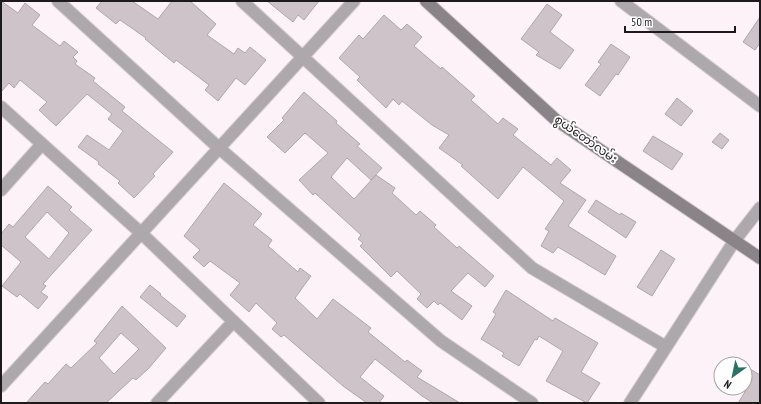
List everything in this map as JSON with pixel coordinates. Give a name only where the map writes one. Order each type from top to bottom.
[{"type":"street","points":[[58,1],[219,148],[441,341],[532,403]]},
{"type":"street","points":[[242,1],[532,268],[666,347]]},
{"type":"street","points":[[1,386],[354,1]]},
{"type":"street","name":"စွယ်တော်လမ်း","points":[[426,1],[556,120],[760,258]]},
{"type":"street","points":[[621,1],[760,106]]},
{"type":"street","points":[[1,107],[141,234],[319,403]]},
{"type":"street","points":[[1,190],[42,144]]},
{"type":"street","points":[[630,403],[735,240],[760,208]]},
{"type":"street","points":[[156,403],[233,322]]},
{"type":"building","points":[[1,1],[18,13],[25,3],[40,15],[32,25],[60,46],[64,41],[78,52],[73,57],[77,61],[75,64],[95,78],[93,81],[125,107],[122,111],[173,152],[153,174],[155,176],[134,198],[118,183],[120,181],[98,164],[99,162],[78,147],[87,135],[109,150],[123,131],[108,119],[112,114],[87,94],[56,126],[39,110],[47,102],[20,80],[14,88],[9,83],[1,92]]},
{"type":"building","points":[[102,1],[132,1],[158,19],[172,1],[190,1],[216,24],[207,35],[234,54],[238,48],[245,53],[250,47],[266,60],[245,85],[236,78],[218,101],[205,90],[209,85],[176,60],[174,63],[145,39],[146,38],[120,20],[116,24],[96,8]]},
{"type":"building","points":[[267,1],[319,1],[304,20],[298,15],[293,22]]},
{"type":"building","points":[[547,4],[562,15],[550,32],[574,50],[560,69],[536,55],[539,52],[521,39]]},
{"type":"building","points":[[384,15],[401,30],[407,24],[422,37],[414,46],[441,69],[442,67],[475,96],[471,100],[498,124],[503,118],[518,129],[513,135],[551,165],[557,158],[571,170],[560,183],[586,200],[568,226],[616,256],[605,275],[558,247],[553,253],[541,246],[549,231],[545,229],[564,201],[523,167],[498,199],[461,166],[463,165],[439,148],[449,135],[432,125],[402,101],[399,105],[393,99],[386,108],[357,80],[360,77],[339,58],[359,35],[363,39]]},
{"type":"building","points":[[760,17],[760,43],[755,50],[743,42]]},
{"type":"building","points":[[611,44],[630,57],[618,75],[616,74],[600,96],[585,85],[601,64],[598,62]]},
{"type":"building","points":[[304,92],[337,121],[336,123],[360,144],[357,146],[382,168],[371,180],[347,158],[331,177],[354,199],[376,175],[395,188],[392,193],[416,215],[420,211],[436,225],[434,227],[457,248],[459,246],[494,276],[485,287],[468,273],[451,291],[472,306],[462,320],[440,303],[438,305],[434,301],[427,308],[417,299],[421,294],[397,271],[391,277],[360,246],[363,243],[358,239],[361,235],[315,193],[313,195],[299,180],[328,153],[305,133],[285,153],[267,137],[284,120],[282,118]]},
{"type":"building","points":[[677,98],[693,111],[681,126],[665,114]]},
{"type":"building","points":[[720,133],[729,140],[722,149],[712,142]]},
{"type":"building","points":[[653,136],[683,154],[672,170],[643,151]]},
{"type":"building","points":[[224,183],[262,214],[253,225],[272,240],[268,246],[298,272],[300,268],[311,276],[295,298],[317,319],[333,299],[371,328],[368,332],[405,362],[407,360],[422,371],[417,377],[460,403],[433,403],[375,359],[360,377],[384,396],[379,403],[367,403],[343,386],[284,335],[281,337],[272,329],[277,323],[256,303],[249,312],[230,295],[240,283],[210,261],[204,267],[193,257],[200,250],[184,236]]},
{"type":"building","points":[[48,186],[72,207],[69,210],[92,230],[43,284],[46,286],[41,292],[48,297],[38,309],[20,294],[17,297],[2,286],[21,262],[1,245],[1,234],[9,224],[13,227]],"holes":[[[47,212],[69,233],[49,259],[25,237]]]},
{"type":"building","points":[[596,200],[620,215],[621,213],[636,222],[626,238],[588,212]]},
{"type":"building","points":[[661,250],[675,259],[652,296],[637,287]]},
{"type":"building","points":[[150,285],[186,316],[177,327],[140,297]]},
{"type":"building","points":[[506,290],[553,321],[555,318],[598,343],[581,372],[600,383],[587,403],[546,381],[563,351],[539,336],[537,340],[535,339],[519,366],[502,356],[504,353],[481,339],[496,314],[493,312]]},
{"type":"building","points":[[122,306],[166,348],[149,368],[136,380],[133,378],[106,403],[26,403],[45,382],[48,384],[66,364],[71,368],[97,343],[94,341]],"holes":[[[121,333],[139,349],[114,374],[99,358]]]},
{"type":"building","points":[[753,371],[760,375],[760,403],[738,403],[742,396],[753,396]]}]
